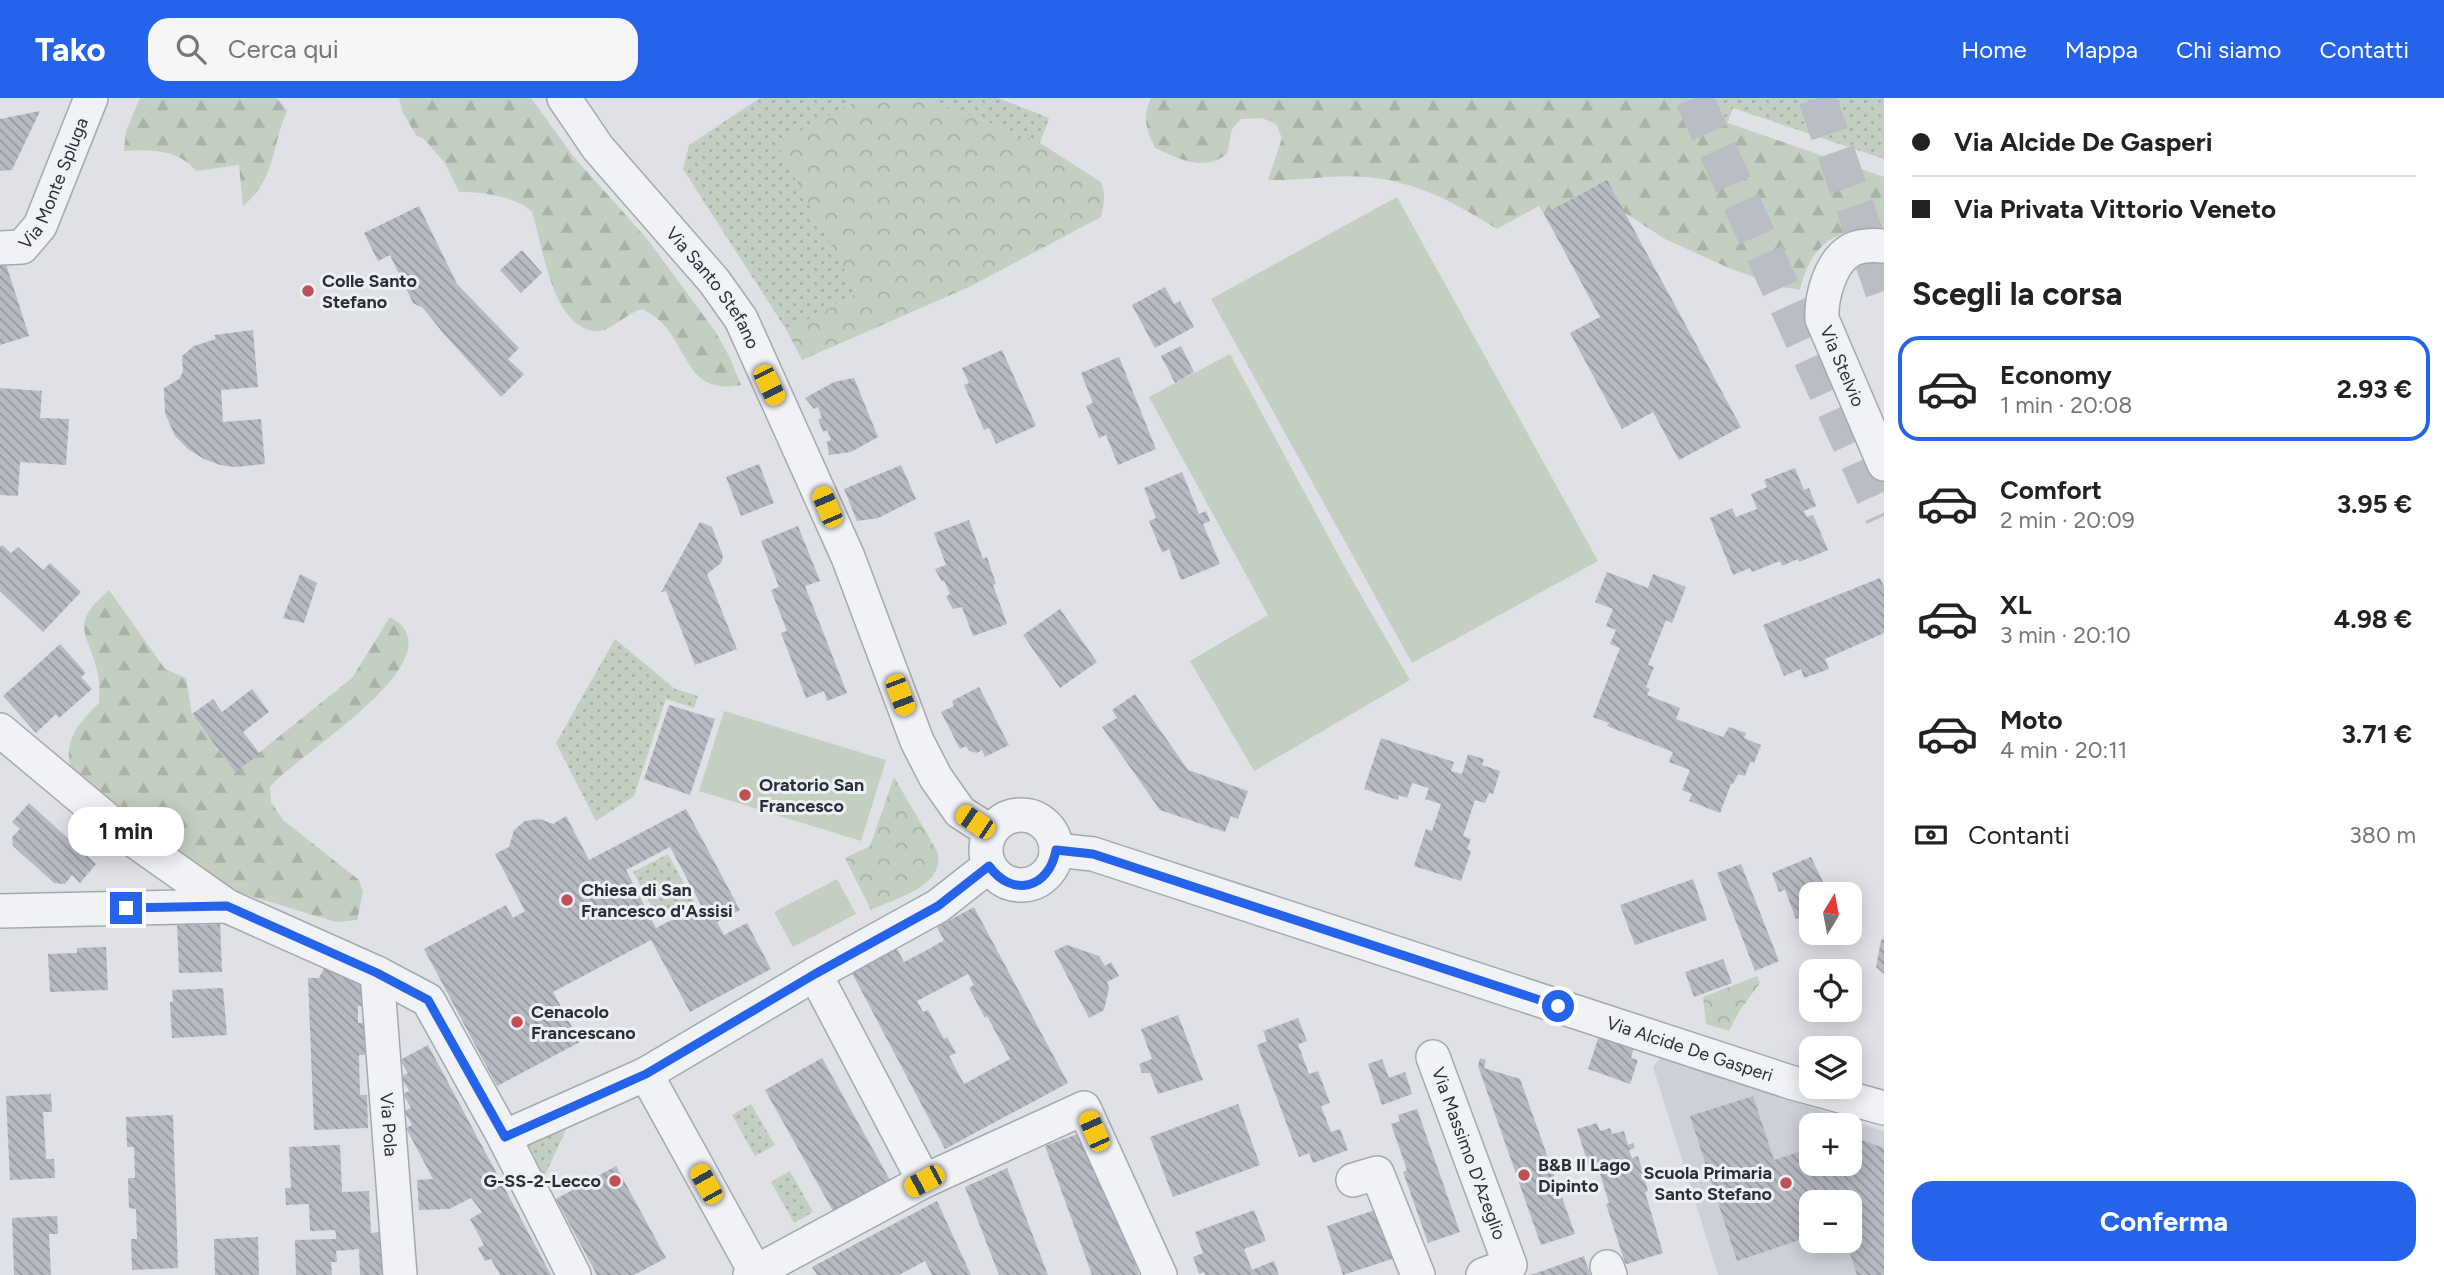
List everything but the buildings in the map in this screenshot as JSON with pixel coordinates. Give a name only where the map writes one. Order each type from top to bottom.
[{"type":"street","name":"Via Monte Spluga","points":[[0,248],[22,247],[40,226],[91,98]]},
{"type":"street","name":"Via Santo Stefano","points":[[564,98],[598,148],[714,281],[741,319],[848,557],[923,753],[936,778],[960,812],[991,832]]},
{"type":"street","name":"Via Stelvio","points":[[1884,246],[1872,245],[1851,250],[1835,267],[1821,304],[1822,319],[1884,464]]},
{"type":"street","points":[[0,730],[122,832],[227,906],[377,973],[428,1000],[505,1137],[574,1275]]},
{"type":"street","points":[[1019,816],[1040,821],[1048,829],[1056,850],[1054,862],[1048,872],[1029,885],[1005,882],[989,866],[986,854],[991,832],[1008,818],[1019,816]]},
{"type":"street","name":"Via Alcide De Gasperi","points":[[1056,850],[1093,854],[1790,1082],[1884,1108]]},
{"type":"street","points":[[505,1137],[646,1074],[815,974],[938,906],[989,866]]},
{"type":"street","points":[[0,911],[227,906]]},
{"type":"street","name":"Via Pola","points":[[377,973],[400,1275]]},
{"type":"street","points":[[815,974],[924,1181]]},
{"type":"street","name":"Via Massimo D'Azeglio","points":[[1433,1057],[1510,1265],[1483,1275]]},
{"type":"street","points":[[646,1074],[754,1274],[924,1181],[1084,1108],[1160,1275]]},
{"type":"street","points":[[1353,1180],[1377,1173],[1418,1275]]},
{"type":"shaded area","name":"Scuola Primaria Santo Stefano","points":[[1660,1058],[1829,1113],[1799,1113],[1799,1176],[1862,1176],[1862,1124],[1884,1131],[1884,1275],[1718,1275],[1653,1067]]},
{"type":"green space","points":[[140,98],[277,98],[287,111],[267,174],[254,196],[243,206],[239,165],[196,171],[173,154],[144,150],[124,151],[126,131]]},
{"type":"green space","points":[[399,98],[531,98],[573,156],[648,240],[715,331],[741,385],[712,384],[703,379],[688,363],[665,326],[642,309],[600,331],[579,326],[558,299],[545,263],[532,212],[518,202],[508,199],[459,192],[445,163],[425,140],[416,135],[403,113]]},
{"type":"green space","points":[[760,98],[862,98],[777,144],[857,293],[787,331],[683,169],[689,145]]},
{"type":"green space","points":[[862,98],[926,98],[1040,143],[1101,182],[1104,200],[1101,217],[969,287],[802,360],[787,331],[857,293],[776,143]]},
{"type":"green space","points":[[926,98],[998,98],[1049,118],[1040,143]]},
{"type":"green space","points":[[1151,98],[1705,98],[1702,114],[1884,177],[1884,230],[1853,231],[1828,241],[1811,260],[1800,290],[1778,286],[1729,268],[1665,239],[1625,213],[1544,214],[1539,206],[1497,229],[1434,195],[1384,179],[1342,176],[1268,180],[1282,138],[1276,124],[1262,118],[1241,119],[1232,129],[1227,154],[1209,162],[1191,162],[1155,148],[1146,123]]},
{"type":"green space","points":[[1705,98],[1884,98],[1884,159],[1733,108],[1727,124],[1701,114]]},
{"type":"green space","points":[[1397,197],[1598,561],[1412,663],[1211,299]]},
{"type":"green space","points":[[1230,354],[1347,571],[1410,680],[1254,771],[1190,661],[1268,615],[1149,397]]},
{"type":"green space","points":[[109,590],[165,669],[186,678],[192,715],[235,772],[352,678],[390,617],[407,635],[406,656],[390,681],[366,706],[270,787],[271,802],[283,820],[359,880],[363,892],[357,920],[336,922],[217,886],[71,771],[69,750],[74,733],[99,703],[99,678],[86,639],[85,622],[96,602]]},
{"type":"green space","points":[[615,639],[675,689],[698,696],[694,708],[666,699],[634,796],[596,821],[556,743]]},
{"type":"green space","points":[[724,711],[886,760],[861,841],[699,791]]},
{"type":"green space","points":[[894,777],[937,851],[938,863],[927,882],[906,895],[871,910],[845,858],[870,846]]},
{"type":"green space","points":[[668,854],[694,902],[659,920],[633,872]]},
{"type":"green space","points":[[837,879],[856,914],[793,947],[774,912]]},
{"type":"green space","points":[[1757,976],[1760,983],[1740,1010],[1729,1031],[1706,1024],[1703,997]]},
{"type":"green space","points":[[751,1104],[775,1145],[755,1156],[732,1115]]},
{"type":"green space","points":[[572,1117],[544,1177],[526,1139]]},
{"type":"green space","points":[[790,1171],[813,1212],[794,1223],[771,1182]]},
{"type":"tunnel","points":[[1694,98],[1884,516]]},
{"type":"tunnel","points":[[1817,98],[1884,291]]},
{"type":"place","name":"Colle Santo Stefano","points":[[308,291]]},
{"type":"place","name":"Oratorio San Francesco","points":[[745,795]]},
{"type":"place","name":"Chiesa di San Francesco d'Assisi","points":[[567,900]]},
{"type":"place","name":"Cenacolo Francescano","points":[[517,1022]]},
{"type":"place","name":"B&B Il Lago Dipinto","points":[[1524,1175]]},
{"type":"place","name":"G-SS-2-Lecco","points":[[615,1181]]},
{"type":"place","name":"Scuola Primaria Santo Stefano","points":[[1786,1183]]},
{"type":"route","points":[[126,908],[227,906],[377,973],[428,1000],[505,1137],[646,1074],[815,974],[938,906],[989,866],[1005,882],[1029,885],[1040,880],[1054,862],[1056,850],[1093,854],[1558,1006]]}]
